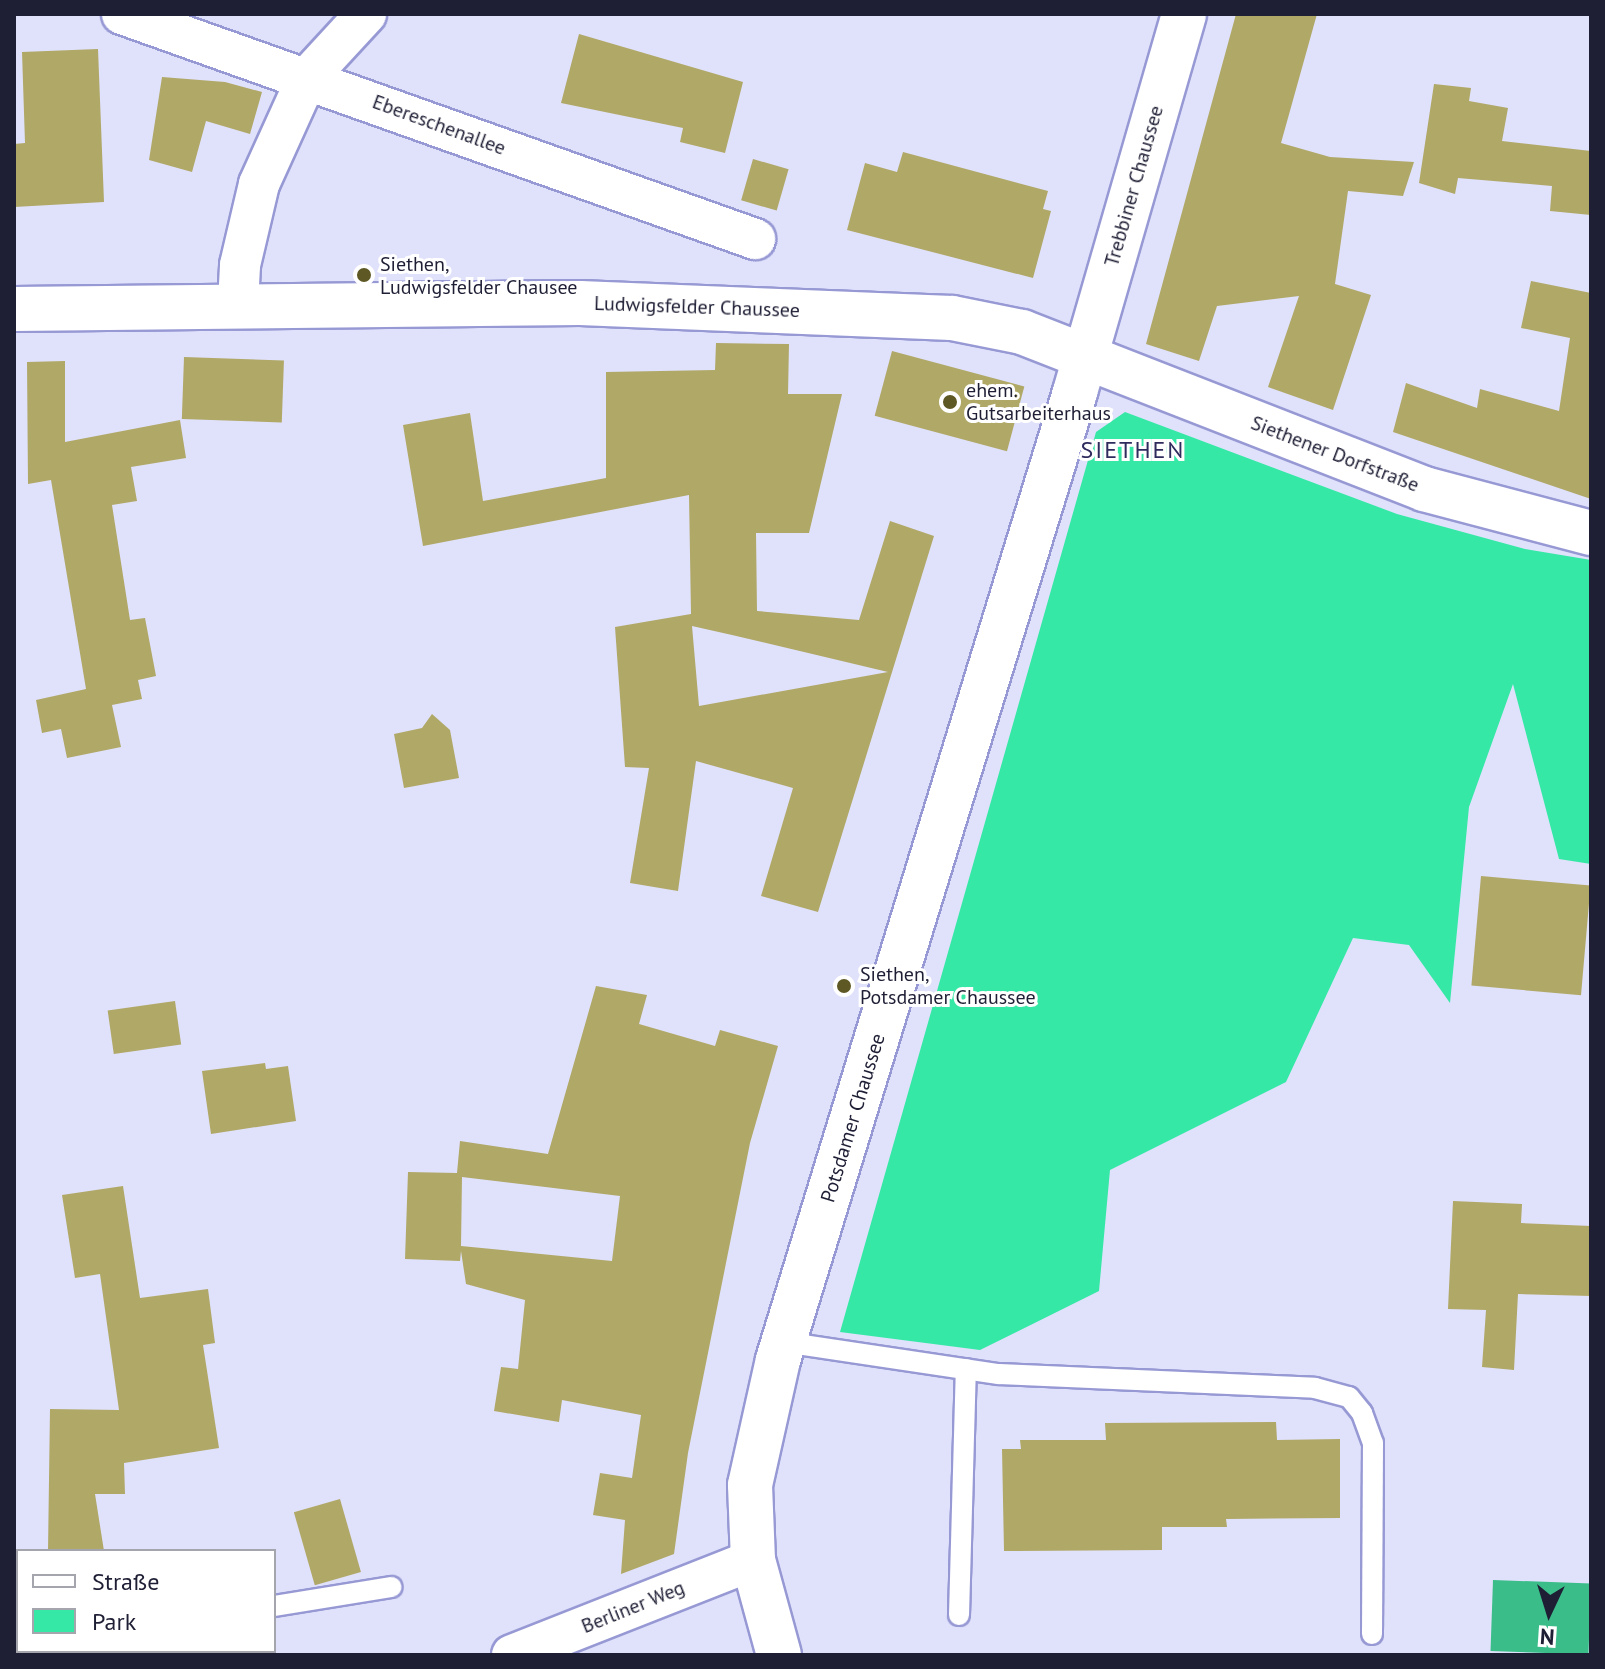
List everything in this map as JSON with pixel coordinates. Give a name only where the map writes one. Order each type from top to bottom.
[{"type":"main road","name":"Trebbiner Chaussee","points":[[1085,357],[1184,14]]},
{"type":"main road","name":"Ludwigsfelder Chaussee","points":[[14,309],[238,304],[580,303],[952,318],[1022,332],[1085,357]]},
{"type":"main road","name":"Siethener Dorfstraße","points":[[1085,357],[1424,489],[1591,533]]},
{"type":"main road","name":"Potsdamer Chaussee","points":[[779,1655],[753,1560],[750,1485],[784,1342],[1085,357]]},
{"type":"street","name":"Ebereschenallee","points":[[122,14],[178,23],[307,78],[755,239]]},
{"type":"street","points":[[238,304],[240,265],[259,184],[307,78],[366,14]]},
{"type":"street","name":"Berliner Weg","points":[[512,1655],[753,1560]]},
{"type":"lane","points":[[784,1342],[966,1369],[1315,1388],[1349,1397],[1362,1413],[1373,1443],[1372,1634]]},
{"type":"lane","points":[[959,1615],[966,1369]]},
{"type":"lane","points":[[276,1606],[391,1587]]},
{"type":"green space","points":[[1125,412],[1397,514],[1525,549],[1591,560],[1591,864],[1559,859],[1513,684],[1469,807],[1450,1003],[1409,945],[1353,938],[1286,1082],[1110,1170],[1099,1291],[980,1350],[840,1332],[1096,432]]},
{"type":"green space","points":[[1493,1580],[1591,1583],[1588,1654],[1491,1651]]},
{"type":"building","points":[[1236,14],[1317,14],[1281,143],[1330,157],[1414,162],[1403,196],[1348,191],[1335,284],[1371,295],[1333,410],[1268,387],[1299,296],[1217,306],[1199,361],[1146,344]]},
{"type":"building","points":[[579,34],[743,82],[725,153],[680,142],[683,128],[561,103]]},
{"type":"building","points":[[98,49],[104,202],[14,207],[14,144],[25,143],[22,52]]},
{"type":"building","points":[[162,77],[225,82],[262,92],[250,134],[206,121],[192,172],[149,160]]},
{"type":"building","points":[[1434,84],[1471,88],[1469,101],[1508,108],[1502,141],[1591,151],[1591,215],[1550,211],[1552,186],[1458,178],[1455,194],[1419,183]]},
{"type":"building","points":[[903,152],[1048,191],[1043,209],[1051,211],[1033,278],[847,230],[865,163],[897,172]]},
{"type":"building","points":[[753,159],[789,169],[777,211],[741,200]]},
{"type":"building","points":[[1531,281],[1591,293],[1591,499],[1393,432],[1406,383],[1477,408],[1480,389],[1559,411],[1570,338],[1521,328]]},
{"type":"building","points":[[716,343],[789,344],[788,394],[842,394],[809,533],[756,533],[757,611],[859,620],[890,521],[934,536],[818,912],[761,896],[793,788],[696,761],[678,891],[630,883],[649,768],[625,767],[615,627],[691,614],[689,495],[423,546],[403,425],[470,413],[483,501],[606,478],[606,372],[715,370]],"holes":[[[692,626],[888,672],[699,706]]]},
{"type":"building","name":"ehem. Gutsarbeiterhaus","points":[[892,351],[1024,386],[1007,451],[875,416]]},
{"type":"building","points":[[184,357],[284,360],[282,422],[182,419]]},
{"type":"building","points":[[65,361],[65,442],[180,420],[186,458],[131,467],[137,501],[112,505],[130,620],[145,618],[156,676],[138,680],[142,699],[112,705],[121,747],[67,758],[61,729],[42,733],[36,700],[86,689],[51,480],[28,484],[27,362]]},
{"type":"building","points":[[432,714],[450,730],[459,778],[404,788],[394,734],[422,728]]},
{"type":"building","points":[[1481,876],[1591,886],[1581,995],[1471,986]]},
{"type":"building","points":[[596,986],[647,995],[639,1024],[715,1046],[720,1030],[778,1046],[750,1143],[688,1453],[674,1554],[621,1574],[625,1520],[593,1515],[600,1473],[632,1478],[641,1415],[562,1400],[559,1422],[494,1411],[501,1367],[518,1369],[525,1300],[466,1284],[461,1251],[460,1261],[405,1259],[408,1172],[457,1173],[460,1141],[548,1154]],"holes":[[[462,1177],[620,1196],[612,1261],[461,1246]]]},
{"type":"building","points":[[175,1001],[181,1045],[114,1054],[108,1010]]},
{"type":"building","points":[[265,1063],[266,1069],[288,1066],[296,1121],[211,1134],[202,1071]]},
{"type":"building","points":[[123,1186],[140,1298],[208,1289],[215,1343],[203,1345],[219,1448],[124,1463],[125,1494],[95,1494],[104,1549],[48,1549],[50,1409],[119,1410],[100,1274],[75,1278],[62,1195]]},
{"type":"building","points":[[1453,1201],[1522,1204],[1521,1223],[1591,1226],[1591,1296],[1518,1294],[1514,1370],[1482,1367],[1486,1310],[1448,1309]]},
{"type":"building","points":[[1276,1422],[1277,1440],[1340,1439],[1340,1518],[1226,1519],[1227,1527],[1162,1527],[1162,1550],[1004,1551],[1002,1449],[1021,1449],[1020,1440],[1106,1440],[1105,1423]]},
{"type":"building","points":[[340,1499],[361,1572],[315,1585],[294,1512]]},
{"type":"place","name":"Siethen, Ludwigsfelder Chausee","points":[[364,275]]},
{"type":"place","name":"ehem. Gutsarbeiterhaus","points":[[950,402]]},
{"type":"place","name":"Siethen, Potsdamer Chaussee","points":[[844,986]]},
{"type":"district","name":"SIETHEN","points":[[1133,450]]}]
